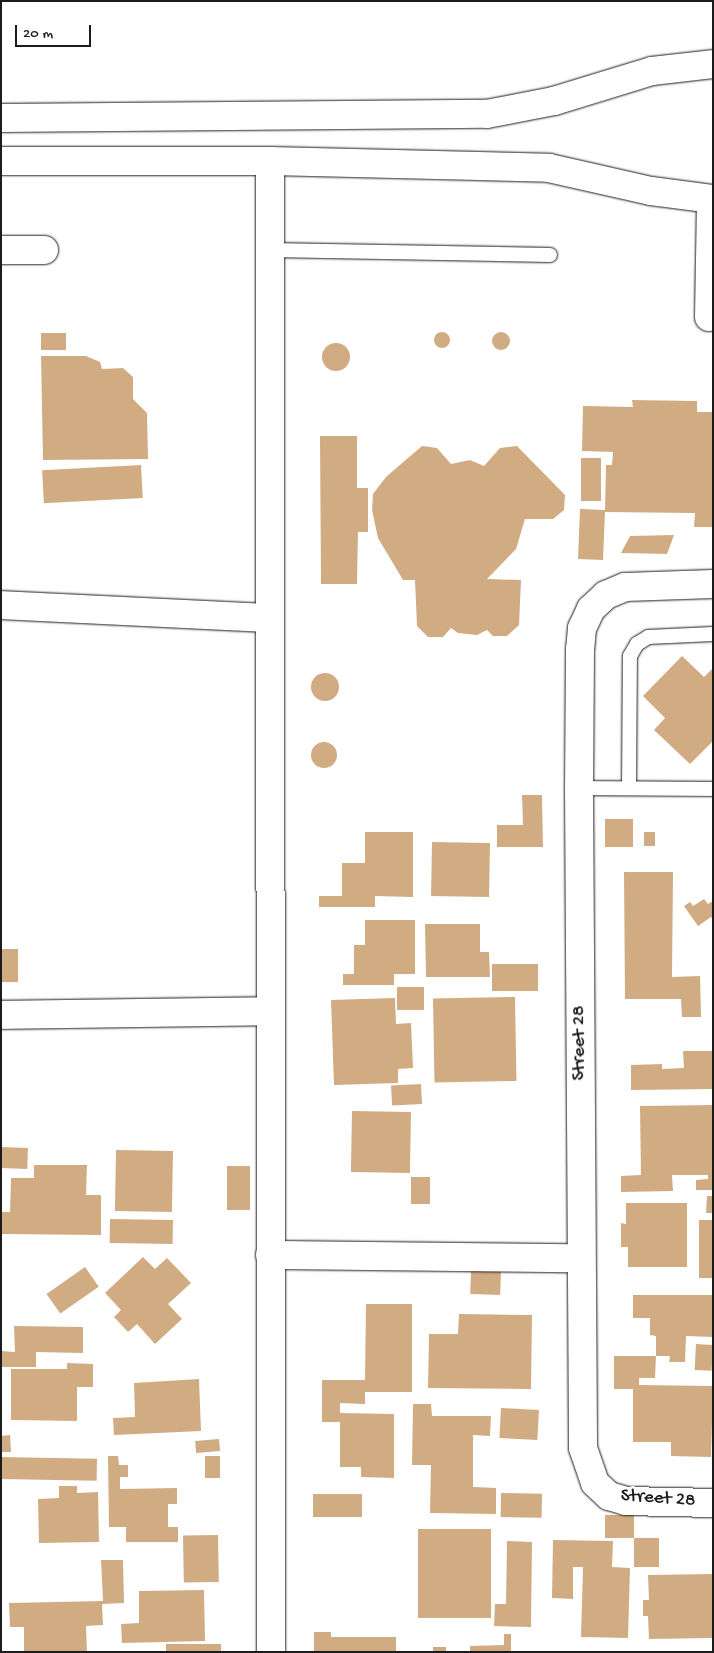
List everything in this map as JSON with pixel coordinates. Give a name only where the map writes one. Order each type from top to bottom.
[{"type":"street","points":[[1,118],[487,114],[554,101],[652,71],[713,64]]},
{"type":"street","points":[[1,161],[270,160],[549,168],[651,191],[712,199],[709,317]]},
{"type":"street","points":[[270,160],[271,1652]]},
{"type":"street","points":[[1,250],[44,250]]},
{"type":"street","name":"Street 28","points":[[713,584],[625,587],[606,595],[591,610],[582,628],[580,649],[580,1258],[583,1448],[595,1484],[609,1496],[626,1501],[713,1503]]},
{"type":"street","points":[[1,605],[269,618]]},
{"type":"street","points":[[1,1015],[271,1012]]},
{"type":"street","points":[[270,1255],[580,1258]]},
{"type":"lane","points":[[269,250],[550,256]]},
{"type":"lane","points":[[629,788],[630,656],[636,644],[648,637],[713,634]]},
{"type":"lane","points":[[580,788],[713,789]]},
{"type":"building","points":[[439,332],[445,332],[450,337],[448,346],[439,348],[434,343],[434,337]]},
{"type":"building","points":[[501,332],[507,335],[510,341],[507,347],[501,350],[495,347],[492,341],[495,335]]},
{"type":"building","points":[[41,333],[66,333],[66,350],[41,350]]},
{"type":"building","points":[[336,343],[346,347],[350,357],[346,367],[336,371],[326,367],[322,357],[326,347]]},
{"type":"building","points":[[41,356],[86,356],[100,362],[102,369],[123,368],[133,377],[133,399],[147,413],[148,459],[43,460]]},
{"type":"building","points":[[632,400],[697,401],[697,412],[713,412],[713,527],[694,527],[695,513],[605,512],[603,560],[578,559],[580,509],[605,510],[606,465],[612,465],[613,452],[582,451],[583,406],[633,407]]},
{"type":"building","points":[[320,436],[357,436],[357,488],[368,488],[368,532],[358,532],[357,584],[321,584]]},
{"type":"building","points":[[422,446],[437,448],[451,464],[470,460],[484,466],[500,448],[517,446],[565,495],[564,510],[553,519],[525,519],[516,549],[487,579],[521,580],[519,625],[507,636],[493,636],[487,630],[477,635],[458,633],[451,628],[443,637],[428,637],[417,626],[415,580],[403,580],[378,538],[372,510],[373,494],[386,477]]},
{"type":"building","points":[[581,458],[601,458],[601,501],[581,501]]},
{"type":"building","points":[[141,465],[143,498],[44,503],[42,470]]},
{"type":"building","points":[[674,535],[667,554],[621,553],[630,536]]},
{"type":"building","points":[[682,656],[704,677],[713,668],[713,741],[690,764],[654,730],[665,718],[643,696]]},
{"type":"building","points":[[325,673],[335,677],[339,687],[335,697],[325,701],[315,697],[311,687],[315,677]]},
{"type":"building","points":[[324,742],[333,746],[337,755],[333,764],[324,768],[315,764],[311,755],[315,746]]},
{"type":"building","points":[[522,795],[542,795],[543,847],[497,847],[497,825],[523,825]]},
{"type":"building","points":[[605,819],[633,819],[633,847],[605,847]]},
{"type":"building","points":[[365,832],[413,832],[413,897],[375,896],[375,907],[319,907],[319,896],[342,896],[342,863],[365,863]]},
{"type":"building","points":[[644,832],[655,832],[655,846],[644,846]]},
{"type":"building","points":[[432,842],[490,843],[489,897],[431,896]]},
{"type":"building","points":[[624,872],[673,872],[672,977],[700,976],[701,1017],[682,1017],[681,999],[625,999]]},
{"type":"building","points":[[704,899],[708,904],[713,901],[713,919],[711,917],[698,926],[684,906],[690,902],[693,906]]},
{"type":"building","points":[[365,920],[415,920],[415,974],[394,974],[394,985],[343,985],[343,974],[354,974],[354,945],[365,945]]},
{"type":"building","points":[[425,924],[480,924],[480,952],[489,952],[490,977],[426,977]]},
{"type":"building","points":[[1,949],[18,949],[18,982],[1,982]]},
{"type":"building","points":[[492,964],[538,964],[538,991],[492,991]]},
{"type":"building","points":[[397,987],[424,987],[424,1010],[397,1010]]},
{"type":"building","points":[[515,997],[516,1081],[434,1082],[433,998]]},
{"type":"building","points":[[395,998],[396,1024],[411,1023],[413,1068],[398,1069],[398,1083],[334,1085],[331,1000]]},
{"type":"building","points":[[683,1051],[713,1051],[713,1089],[631,1090],[631,1065],[662,1064],[662,1069],[684,1068]]},
{"type":"building","points":[[421,1084],[422,1104],[392,1106],[391,1086]]},
{"type":"building","points":[[713,1105],[713,1190],[696,1190],[696,1180],[708,1179],[708,1175],[672,1175],[673,1191],[621,1192],[621,1176],[641,1175],[640,1106]]},
{"type":"building","points":[[352,1111],[411,1112],[410,1173],[351,1172]]},
{"type":"building","points":[[1,1147],[28,1148],[27,1169],[1,1168]]},
{"type":"building","points":[[116,1150],[173,1151],[172,1212],[115,1211]]},
{"type":"building","points":[[34,1165],[87,1165],[86,1195],[101,1195],[101,1235],[1,1234],[1,1212],[10,1212],[11,1178],[34,1178]]},
{"type":"building","points":[[227,1166],[250,1166],[250,1210],[227,1210]]},
{"type":"building","points":[[411,1177],[430,1177],[430,1204],[411,1204]]},
{"type":"building","points":[[707,1196],[713,1196],[713,1213],[706,1213]]},
{"type":"building","points":[[626,1203],[687,1203],[687,1267],[628,1267],[628,1247],[621,1247],[621,1223],[626,1224]]},
{"type":"building","points":[[110,1219],[173,1220],[173,1244],[110,1243]]},
{"type":"building","points":[[699,1220],[713,1220],[713,1278],[699,1278]]},
{"type":"building","points":[[143,1257],[155,1269],[167,1258],[191,1283],[168,1304],[182,1319],[155,1344],[137,1324],[128,1332],[114,1317],[121,1310],[105,1293]]},
{"type":"building","points":[[85,1267],[99,1287],[60,1314],[46,1294]]},
{"type":"building","points":[[471,1271],[501,1272],[500,1295],[470,1294]]},
{"type":"building","points":[[633,1295],[713,1295],[713,1337],[686,1336],[685,1362],[669,1362],[670,1356],[656,1356],[656,1336],[650,1335],[650,1318],[633,1318]]},
{"type":"building","points":[[366,1304],[412,1304],[412,1392],[365,1392],[365,1404],[340,1403],[340,1413],[394,1414],[394,1478],[361,1477],[361,1467],[340,1467],[340,1422],[322,1422],[322,1380],[365,1380]]},
{"type":"building","points":[[459,1314],[532,1315],[531,1389],[428,1388],[429,1334],[458,1334]]},
{"type":"building","points":[[14,1326],[83,1327],[83,1353],[36,1352],[36,1367],[1,1367],[1,1351],[15,1352]]},
{"type":"building","points":[[696,1344],[713,1345],[712,1371],[695,1370]]},
{"type":"building","points":[[614,1356],[656,1356],[655,1378],[639,1378],[639,1385],[713,1386],[711,1457],[671,1456],[671,1442],[633,1442],[633,1389],[614,1389]]},
{"type":"building","points":[[67,1363],[93,1364],[93,1387],[77,1387],[77,1421],[11,1420],[11,1369],[67,1369]]},
{"type":"building","points":[[199,1379],[201,1431],[114,1435],[113,1418],[135,1417],[134,1383]]},
{"type":"building","points":[[413,1404],[431,1404],[432,1416],[491,1416],[490,1436],[473,1435],[473,1487],[496,1488],[496,1514],[430,1513],[431,1465],[412,1465]]},
{"type":"building","points":[[501,1408],[539,1410],[537,1440],[499,1438]]},
{"type":"building","points":[[10,1435],[11,1452],[1,1452],[1,1436]]},
{"type":"building","points":[[219,1439],[220,1451],[196,1453],[195,1441]]},
{"type":"building","points":[[108,1456],[118,1456],[119,1465],[128,1465],[128,1477],[120,1477],[120,1489],[177,1488],[177,1504],[168,1504],[168,1527],[178,1527],[178,1542],[126,1542],[126,1527],[109,1527]]},
{"type":"building","points":[[205,1456],[220,1456],[220,1478],[205,1478]]},
{"type":"building","points":[[1,1457],[97,1459],[97,1481],[1,1479]]},
{"type":"building","points":[[59,1486],[77,1486],[77,1493],[98,1492],[99,1542],[39,1543],[38,1499],[59,1498]]},
{"type":"building","points":[[501,1493],[542,1494],[542,1518],[501,1517]]},
{"type":"building","points":[[313,1494],[362,1494],[362,1517],[313,1517]]},
{"type":"building","points":[[605,1515],[634,1515],[634,1538],[605,1538]]},
{"type":"building","points":[[418,1529],[491,1529],[491,1618],[418,1618]]},
{"type":"building","points":[[218,1535],[219,1582],[184,1583],[183,1536]]},
{"type":"building","points":[[634,1538],[659,1538],[659,1567],[634,1567]]},
{"type":"building","points":[[553,1540],[613,1541],[612,1567],[630,1568],[628,1638],[581,1637],[583,1567],[573,1567],[573,1599],[552,1598]]},
{"type":"building","points":[[507,1541],[532,1542],[531,1627],[494,1626],[495,1604],[506,1604]]},
{"type":"building","points":[[101,1560],[123,1560],[124,1603],[102,1604],[103,1625],[86,1626],[87,1652],[24,1652],[24,1627],[10,1627],[9,1603],[103,1601]]},
{"type":"building","points":[[713,1574],[713,1638],[649,1639],[648,1616],[643,1616],[643,1600],[649,1600],[648,1575]]},
{"type":"building","points":[[204,1590],[205,1641],[122,1643],[121,1624],[139,1623],[139,1591]]},
{"type":"building","points":[[314,1632],[331,1632],[331,1637],[396,1637],[396,1652],[314,1652]]},
{"type":"building","points":[[504,1634],[511,1634],[511,1652],[470,1652],[470,1646],[504,1645]]},
{"type":"building","points":[[166,1644],[221,1644],[221,1652],[166,1652]]},
{"type":"building","points":[[433,1647],[446,1647],[446,1652],[433,1652]]}]
